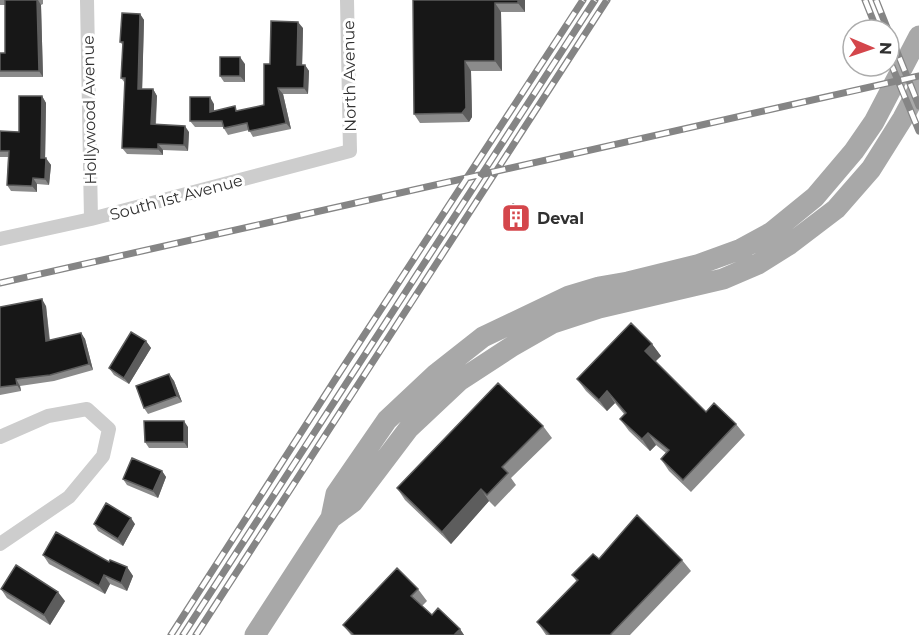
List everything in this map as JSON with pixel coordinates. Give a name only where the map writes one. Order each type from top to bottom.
[{"type":"main road","points":[[331,518],[336,494],[387,420],[436,374],[483,337],[569,296],[697,265],[741,249],[772,232],[790,218],[815,197],[855,151],[874,122],[919,36]]},
{"type":"main road","points":[[255,635],[331,518],[353,502],[409,428],[459,381],[553,323],[599,308],[723,279],[758,264],[790,244],[836,209],[871,169],[919,88]]},
{"type":"street","name":"Hollywood Avenue","points":[[87,0],[91,219]]},
{"type":"street","name":"North Avenue","points":[[347,0],[350,151]]},
{"type":"street","name":"South 1st Avenue","points":[[0,239],[91,219],[350,151]]},
{"type":"street","points":[[0,437],[48,416],[87,409],[109,429],[103,456],[69,497],[0,544]]},
{"type":"building","points":[[5,0],[37,0],[39,71],[0,71],[0,53],[5,53]]},
{"type":"building","points":[[413,0],[518,0],[518,3],[495,3],[495,61],[465,61],[466,108],[462,113],[414,114]]},
{"type":"building","points":[[122,13],[140,14],[138,89],[153,89],[151,124],[185,126],[184,145],[158,144],[158,149],[122,148],[125,78],[121,78]]},
{"type":"building","points":[[271,21],[298,22],[297,65],[305,65],[304,88],[278,88],[286,123],[249,131],[247,123],[224,128],[222,121],[190,121],[190,97],[210,97],[210,112],[235,106],[236,111],[264,105],[264,64],[270,64]]},
{"type":"building","points":[[220,57],[240,57],[240,76],[220,76]]},
{"type":"building","points":[[19,96],[42,96],[41,158],[46,158],[45,179],[33,178],[32,186],[7,185],[9,151],[0,151],[0,131],[19,132]]},
{"type":"building","name":"Deval","points":[[513,204],[525,211],[515,226],[504,219]]},
{"type":"building","points":[[42,299],[46,341],[81,333],[89,364],[50,375],[16,379],[17,385],[0,387],[0,307]]},
{"type":"building","points":[[631,323],[652,344],[645,351],[706,412],[714,403],[736,424],[683,480],[661,459],[669,450],[648,433],[642,439],[620,419],[626,413],[607,391],[599,400],[577,379]]},
{"type":"building","points":[[131,332],[146,341],[124,378],[109,368]]},
{"type":"building","points":[[169,374],[177,396],[144,408],[136,386]]},
{"type":"building","points":[[498,383],[543,426],[502,467],[508,473],[487,495],[481,489],[442,532],[397,488]]},
{"type":"building","points":[[144,421],[184,421],[184,442],[145,442]]},
{"type":"building","points":[[132,458],[162,471],[153,491],[123,479]]},
{"type":"building","points":[[106,503],[131,518],[118,539],[94,524]]},
{"type":"building","points":[[637,515],[682,560],[610,635],[550,635],[537,622],[578,580],[572,575],[593,554],[599,559]]},
{"type":"building","points":[[56,532],[109,562],[110,560],[127,567],[121,583],[104,575],[99,586],[43,555]]},
{"type":"building","points":[[16,565],[58,592],[44,615],[1,589]]},
{"type":"building","points":[[397,568],[418,589],[411,596],[432,615],[438,608],[460,629],[454,635],[354,635],[343,625]]},
{"type":"railway","points":[[171,635],[583,0]]},
{"type":"railway","points":[[183,635],[595,0]]},
{"type":"railway","points":[[196,635],[607,0]]},
{"type":"railway","points":[[865,0],[872,18]]},
{"type":"railway","points":[[876,0],[883,18]]},
{"type":"railway","points":[[901,62],[919,106]]},
{"type":"railway","points":[[0,283],[919,76]]},
{"type":"railway","points":[[897,78],[919,131]]},
{"type":"place","name":"Deval","points":[[516,218]]}]
